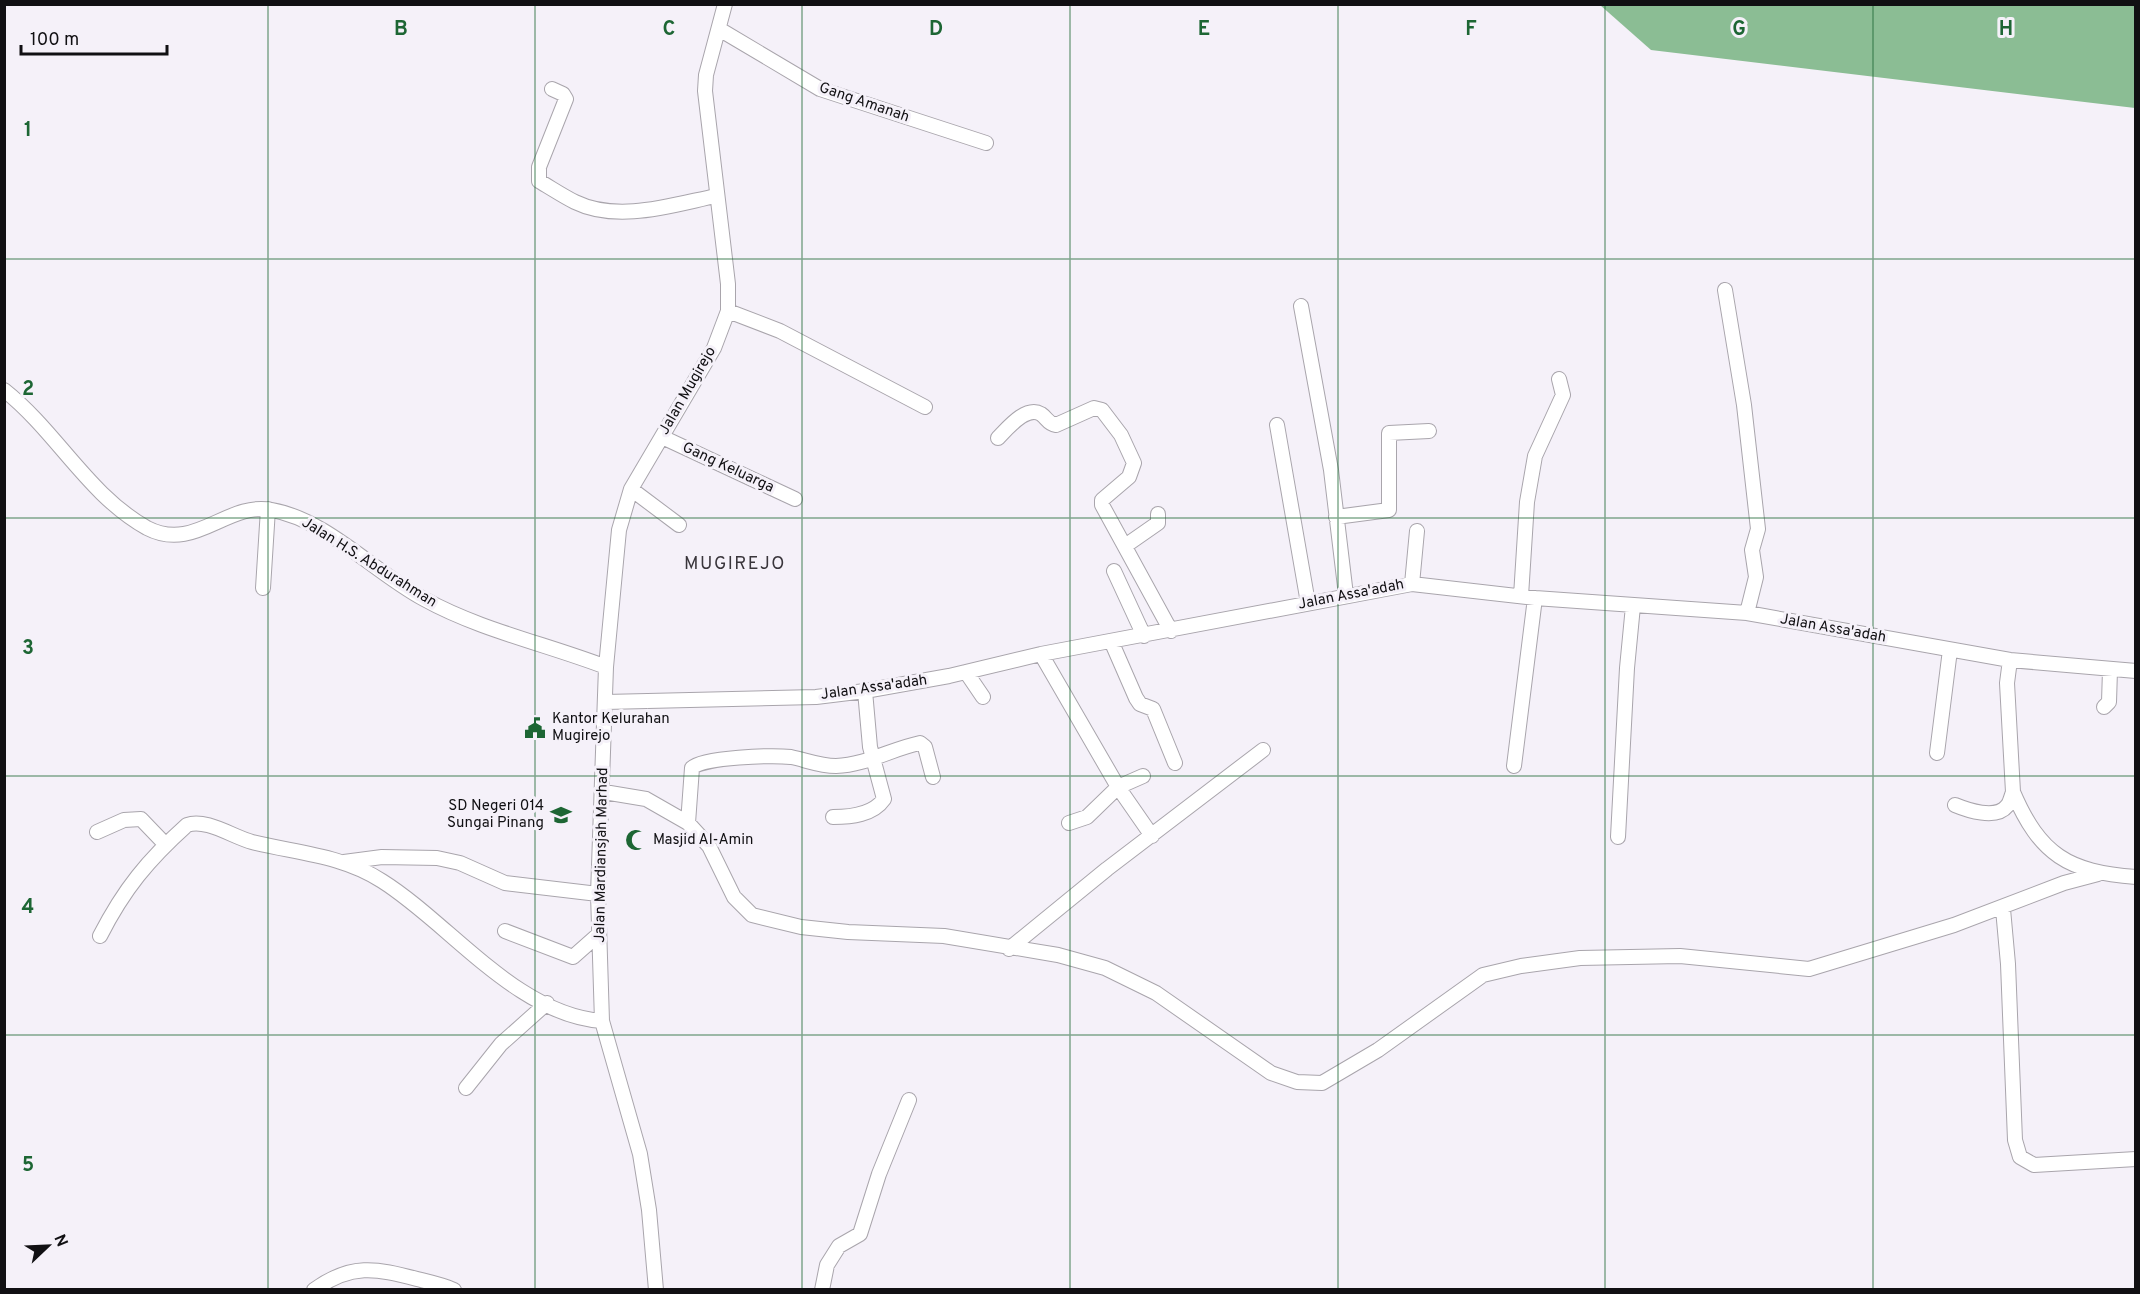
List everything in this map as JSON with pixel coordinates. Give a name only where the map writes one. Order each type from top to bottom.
[{"type":"street","name":"Jalan Mugirejo","points":[[605,702],[606,667],[619,530],[631,489],[698,380],[714,348],[728,311],[728,284],[705,91],[706,75],[725,4]]},
{"type":"street","name":"Gang Amanah","points":[[718,29],[820,89],[986,143]]},
{"type":"street","points":[[552,89],[563,94],[566,99],[538,167],[539,181],[576,202],[616,211],[646,210],[717,196]]},
{"type":"street","points":[[1725,290],[1744,405],[1758,529],[1752,550],[1756,577],[1747,613]]},
{"type":"street","points":[[1300,306],[1331,470],[1346,595]]},
{"type":"street","points":[[728,311],[780,331],[925,407]]},
{"type":"street","points":[[1514,766],[1528,597],[1527,502],[1535,456],[1563,395],[1559,379]]},
{"type":"street","name":"Jalan H.S. Abdurahman","points":[[4,390],[48,430],[102,494],[148,528],[171,535],[191,534],[249,510],[268,509],[308,523],[394,580],[451,613],[606,667]]},
{"type":"street","points":[[998,438],[1023,415],[1033,412],[1040,413],[1051,425],[1056,425],[1094,408],[1102,410],[1121,435],[1134,463],[1129,477],[1102,500],[1106,514],[1171,631]]},
{"type":"street","points":[[1277,425],[1308,603]]},
{"type":"street","points":[[1336,517],[1389,510],[1389,434],[1429,431]]},
{"type":"street","name":"Gang Keluarga","points":[[662,437],[795,499]]},
{"type":"street","points":[[631,489],[679,525]]},
{"type":"street","points":[[262,588],[268,509]]},
{"type":"street","points":[[1125,546],[1158,523],[1158,514]]},
{"type":"street","points":[[1412,584],[1417,531]]},
{"type":"street","points":[[1114,571],[1144,636]]},
{"type":"street","name":"Jalan Assa'adah","points":[[605,702],[816,697],[865,692],[1041,654],[1112,643],[1346,595],[1412,584],[1528,597],[1747,613],[2010,660],[2136,671]]},
{"type":"street","points":[[1618,837],[1627,668],[1633,606]]},
{"type":"street","points":[[1112,643],[1136,698],[1140,704],[1153,709],[1175,763]]},
{"type":"street","points":[[1937,753],[1950,650]]},
{"type":"street","points":[[1041,654],[1118,787],[1152,836]]},
{"type":"street","points":[[2010,660],[2007,683],[2013,792],[2023,815],[2042,844],[2062,857],[2098,874],[2136,877]]},
{"type":"street","points":[[2104,707],[2109,702],[2110,670]]},
{"type":"street","points":[[966,672],[983,697]]},
{"type":"street","points":[[833,817],[850,817],[866,813],[882,804],[884,795],[873,759],[866,719],[865,692]]},
{"type":"street","name":"Jalan Mardiansjah Marhad","points":[[605,702],[604,792],[598,894],[602,1021],[640,1154],[659,1287]]},
{"type":"street","points":[[688,823],[692,768],[696,765],[770,756],[834,766],[873,759],[920,743],[925,747],[933,777]]},
{"type":"street","points":[[1009,949],[1107,869],[1263,750]]},
{"type":"street","points":[[1068,823],[1087,817],[1118,787],[1143,776]]},
{"type":"street","points":[[604,792],[646,799],[688,823],[709,846],[734,897],[752,915],[801,927],[944,936],[1009,949],[1058,955],[1105,968],[1156,993],[1271,1073],[1297,1082],[1322,1083],[1378,1050],[1483,975],[1521,966],[1580,958],[1680,956],[1809,969],[2003,909],[2064,884],[2098,874]]},
{"type":"street","points":[[1954,805],[1968,811],[1999,811],[2007,806],[2013,792]]},
{"type":"street","points":[[97,832],[124,820],[141,819],[165,844]]},
{"type":"street","points":[[100,936],[115,906],[136,875],[165,844],[187,825],[196,824],[251,842],[344,862],[380,879],[474,958],[547,1003],[578,1019],[602,1021]]},
{"type":"street","points":[[344,862],[382,857],[437,858],[460,863],[505,883],[598,894]]},
{"type":"street","points":[[2003,909],[2009,972],[2015,1140],[2020,1158],[2034,1165],[2136,1160]]},
{"type":"street","points":[[505,931],[573,957],[599,934]]},
{"type":"street","points":[[466,1088],[501,1044],[547,1003]]},
{"type":"street","points":[[822,1290],[827,1265],[839,1246],[860,1234],[879,1174],[909,1100]]},
{"type":"street","points":[[314,1290],[331,1278],[364,1269],[385,1270],[454,1290]]},
{"type":"green space","points":[[1600,5],[2135,5],[2135,108],[1651,50]]},
{"type":"place","name":"Kantor Kelurahan Mugirejo","points":[[535,728]]},
{"type":"place","name":"SD Negeri 014 Sungai Pinang","points":[[561,815]]},
{"type":"place","name":"Masjid Al-Amin","points":[[636,840]]},
{"type":"district","name":"MUGIREJO","points":[[735,564]]}]
